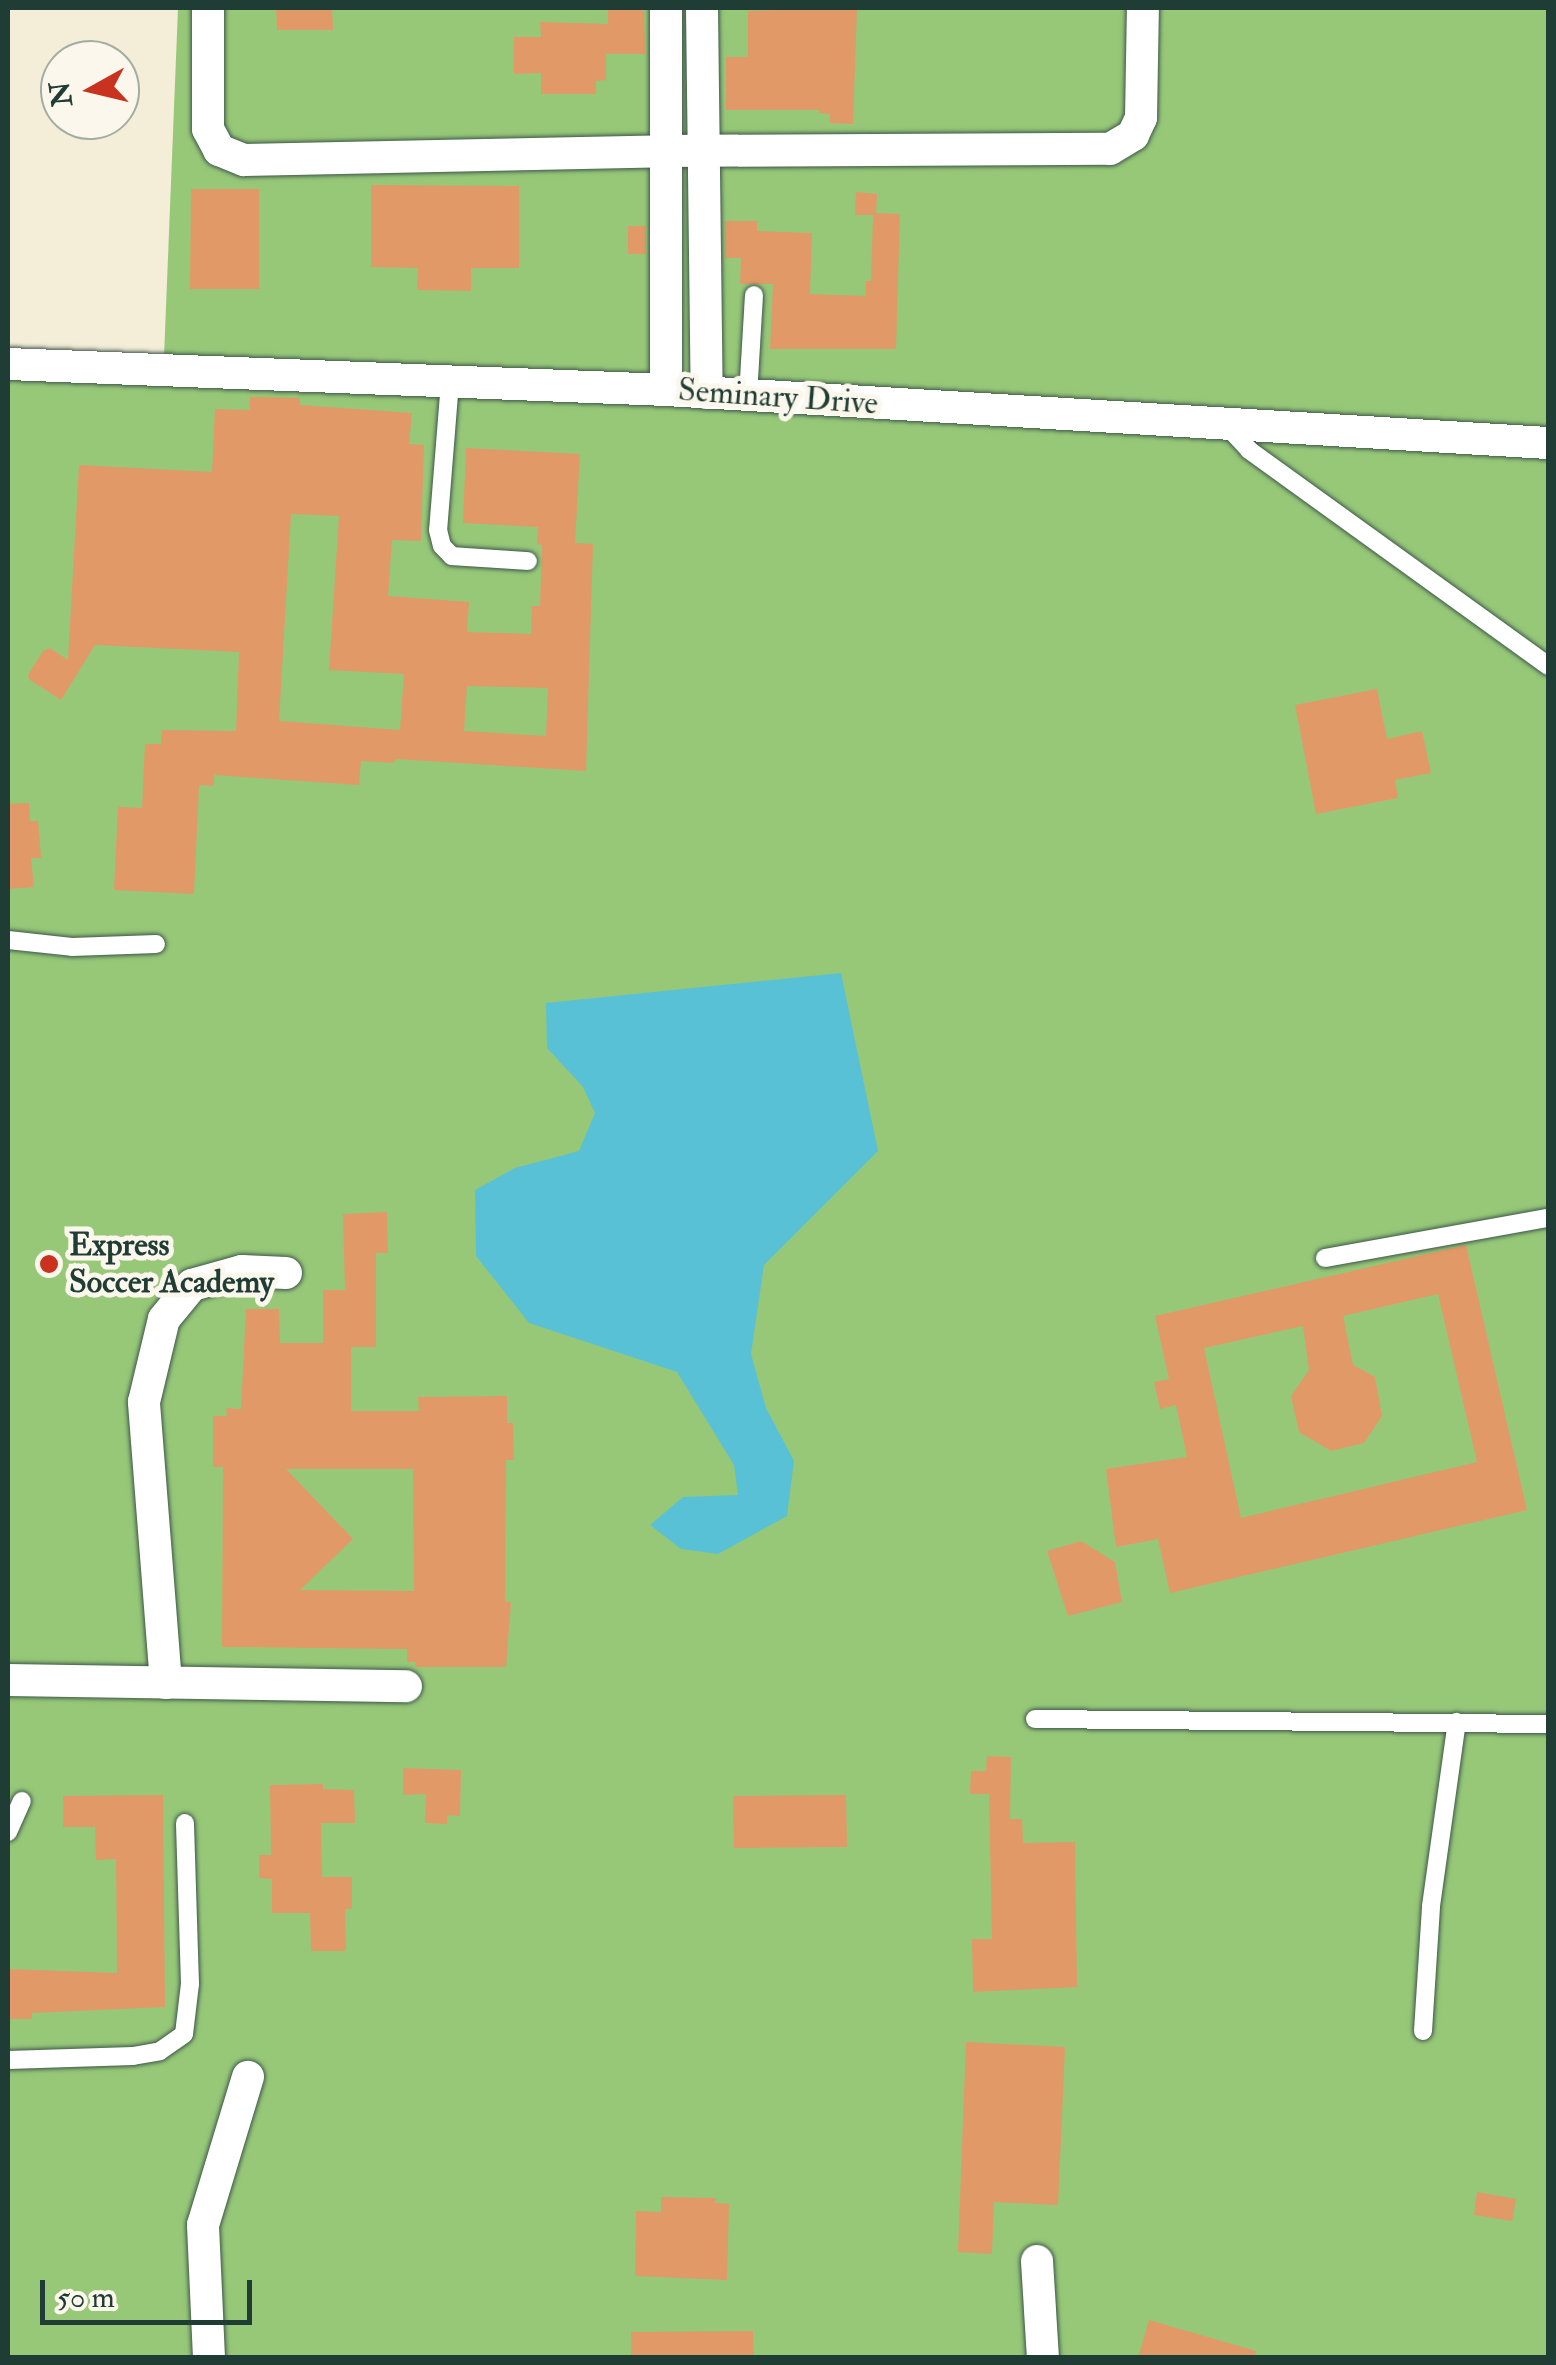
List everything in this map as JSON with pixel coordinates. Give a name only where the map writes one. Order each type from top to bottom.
[{"type":"street","points":[[208,8],[208,129],[220,150],[230,157],[1110,150],[1133,135],[1141,118],[1143,8]]},
{"type":"street","points":[[666,8],[666,390]]},
{"type":"street","points":[[702,8],[702,152],[708,190],[706,393]]},
{"type":"street","name":"Seminary Drive","points":[[8,364],[666,390],[1548,443]]},
{"type":"street","points":[[166,1683],[144,1402],[164,1318],[192,1286],[242,1271],[286,1273]]},
{"type":"street","points":[[8,1680],[406,1686]]},
{"type":"street","points":[[209,2358],[203,2225],[248,2077]]},
{"type":"street","points":[[1038,2261],[1043,2358]]},
{"type":"lane","points":[[748,396],[754,296]]},
{"type":"lane","points":[[450,382],[438,530],[442,546],[452,556],[528,562]]},
{"type":"lane","points":[[1225,424],[1249,450],[1548,666]]},
{"type":"lane","points":[[8,940],[72,946],[156,944]]},
{"type":"lane","points":[[1325,1258],[1548,1218]]},
{"type":"lane","points":[[1034,1718],[1548,1724]]},
{"type":"lane","points":[[1423,2031],[1430,1906],[1457,1722]]},
{"type":"lane","points":[[8,1832],[22,1801]]},
{"type":"lane","points":[[8,2060],[133,2056],[160,2051],[184,2034],[190,1984],[184,1823]]},
{"type":"green space","points":[[178,8],[1548,8],[1548,2357],[8,2357],[8,358],[164,357]]},
{"type":"water","points":[[841,973],[878,1151],[764,1265],[751,1354],[766,1408],[794,1461],[787,1516],[718,1554],[681,1549],[650,1525],[683,1497],[738,1495],[734,1465],[677,1372],[529,1323],[476,1256],[475,1190],[515,1168],[579,1151],[595,1113],[583,1087],[547,1048],[546,1003]]},
{"type":"building","points":[[276,8],[332,8],[333,30],[277,30]]},
{"type":"building","points":[[608,8],[644,8],[645,54],[606,54],[606,80],[596,81],[596,94],[541,94],[541,73],[514,74],[514,37],[541,37],[540,22],[608,24]]},
{"type":"building","points":[[857,8],[853,124],[830,123],[830,114],[819,110],[726,110],[726,57],[748,57],[748,11]]},
{"type":"building","points":[[371,185],[519,186],[519,268],[471,268],[471,291],[417,290],[418,268],[371,267]]},
{"type":"building","points":[[191,189],[259,189],[259,289],[190,289]]},
{"type":"building","points":[[856,192],[877,194],[876,213],[900,214],[896,349],[770,349],[773,284],[740,284],[741,258],[725,258],[725,221],[757,221],[757,231],[812,233],[810,294],[866,296],[866,281],[871,281],[873,215],[855,215]]},
{"type":"building","points":[[628,226],[646,226],[646,254],[628,254]]},
{"type":"building","points":[[250,397],[300,398],[300,405],[412,413],[409,444],[424,445],[421,541],[392,540],[388,596],[469,602],[467,632],[531,634],[532,606],[540,606],[542,545],[537,544],[538,527],[463,523],[466,448],[580,454],[575,543],[593,544],[586,771],[395,759],[394,763],[361,761],[359,785],[214,775],[214,786],[199,785],[194,894],[114,890],[118,807],[142,808],[145,744],[161,744],[162,730],[236,731],[239,652],[95,645],[61,700],[30,680],[28,675],[43,651],[50,648],[68,660],[79,465],[212,472],[215,409],[250,410]],"holes":[[[291,514],[339,516],[329,670],[404,674],[400,730],[279,721]],[[467,686],[548,688],[546,736],[464,731]]]},
{"type":"building","points":[[1377,689],[1387,739],[1422,731],[1431,773],[1395,780],[1398,798],[1316,814],[1295,705]]},
{"type":"building","points":[[29,803],[30,821],[38,821],[41,858],[31,858],[34,887],[8,889],[8,804]]},
{"type":"building","points":[[387,1212],[388,1253],[376,1253],[376,1347],[351,1347],[351,1411],[419,1411],[418,1397],[507,1396],[507,1423],[513,1423],[514,1460],[506,1460],[505,1602],[511,1602],[506,1667],[416,1667],[415,1662],[407,1662],[407,1649],[222,1647],[223,1467],[213,1467],[213,1416],[227,1416],[226,1408],[241,1409],[246,1309],[279,1309],[280,1343],[323,1343],[323,1290],[345,1290],[343,1214]],"holes":[[[286,1469],[413,1469],[414,1591],[300,1590],[353,1539]]]},
{"type":"building","points":[[1466,1245],[1527,1510],[1170,1593],[1158,1539],[1116,1547],[1106,1469],[1187,1457],[1176,1405],[1160,1409],[1154,1382],[1169,1379],[1155,1316]],"holes":[[[1438,1294],[1477,1462],[1241,1518],[1204,1348],[1303,1326],[1309,1370],[1291,1396],[1299,1432],[1331,1451],[1364,1443],[1382,1416],[1375,1377],[1353,1365],[1343,1316]]]},
{"type":"building","points":[[1081,1541],[1115,1562],[1122,1602],[1068,1616],[1047,1551]]},
{"type":"building","points":[[987,1756],[1011,1757],[1010,1819],[1022,1819],[1023,1843],[1075,1842],[1077,1987],[973,1992],[972,1939],[992,1939],[989,1794],[970,1794],[971,1771],[986,1771]]},
{"type":"building","points":[[403,1768],[461,1770],[460,1816],[447,1815],[447,1824],[425,1823],[426,1794],[403,1795]]},
{"type":"building","points":[[323,1784],[323,1789],[354,1790],[355,1823],[321,1823],[322,1877],[352,1877],[352,1909],[345,1909],[346,1951],[311,1951],[310,1913],[272,1913],[272,1879],[259,1878],[259,1855],[271,1855],[270,1785]]},
{"type":"building","points":[[163,1795],[165,2007],[32,2013],[32,2019],[8,2019],[8,1969],[117,1973],[116,1859],[96,1860],[95,1827],[63,1827],[63,1796]]},
{"type":"building","points":[[846,1795],[847,1847],[734,1848],[733,1796]]},
{"type":"building","points":[[966,2042],[1065,2047],[1058,2205],[994,2202],[992,2254],[958,2252]]},
{"type":"building","points":[[1477,2192],[1516,2199],[1512,2221],[1474,2215]]},
{"type":"building","points":[[661,2197],[716,2198],[715,2203],[729,2204],[727,2280],[635,2276],[636,2211],[661,2212]]},
{"type":"building","points":[[1149,2320],[1256,2351],[1255,2358],[1138,2358]]},
{"type":"building","points":[[753,2331],[754,2358],[631,2358],[631,2332]]},
{"type":"place","name":"Express Soccer Academy","points":[[49,1264]]}]
